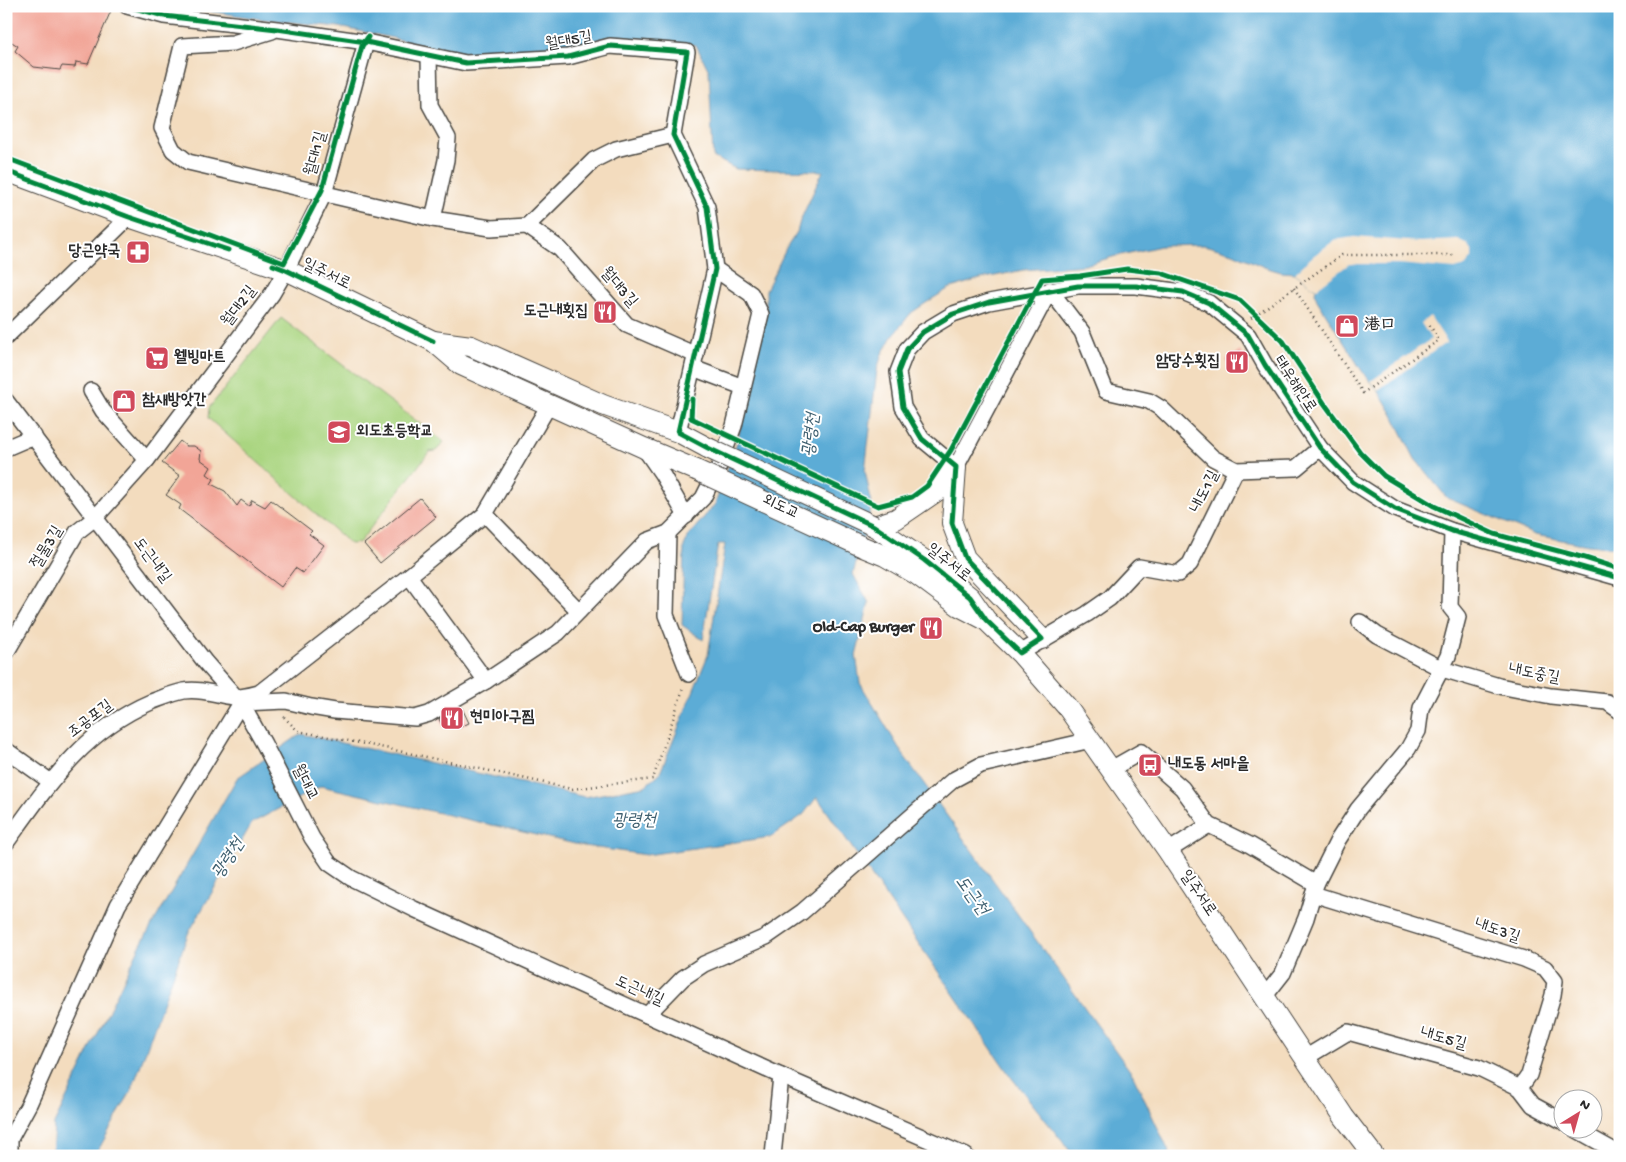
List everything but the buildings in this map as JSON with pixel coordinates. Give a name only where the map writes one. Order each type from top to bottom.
[{"type":"main road","name":"일주서로","points":[[6,171],[129,217],[286,270],[433,341],[461,364],[696,470]]},
{"type":"main road","name":"일주서로","points":[[433,341],[471,346],[603,405],[678,432],[708,448]]},
{"type":"main road","name":"외도교","points":[[708,448],[874,526]]},
{"type":"main road","points":[[874,526],[896,519],[937,491],[956,466]]},
{"type":"main road","points":[[956,466],[952,523],[965,558],[1042,639]]},
{"type":"main road","name":"외도교","points":[[696,470],[863,547]]},
{"type":"main road","name":"일주서로","points":[[874,526],[924,560],[970,597],[986,620],[1020,652],[1067,707],[1168,851],[1344,1117],[1374,1156]]},
{"type":"main road","name":"일주서로","points":[[863,547],[885,556],[916,574],[959,606],[986,620]]},
{"type":"street","name":"월대5길","points":[[127,6],[164,16],[277,29],[366,42],[466,63],[568,57],[610,46],[687,52],[673,135]]},
{"type":"street","points":[[277,29],[233,43],[182,46],[162,128],[173,150],[188,162],[433,219],[491,228],[527,226],[594,160],[616,149],[673,135],[707,207],[715,269],[678,432]]},
{"type":"street","name":"월대1길","points":[[286,270],[324,194],[366,42]]},
{"type":"street","points":[[429,56],[430,105],[448,138],[446,160],[433,219]]},
{"type":"street","points":[[6,337],[129,217]]},
{"type":"street","name":"월대3길","points":[[527,226],[560,249],[627,325],[743,387]]},
{"type":"street","points":[[238,700],[286,701],[335,711],[415,718],[429,714],[486,682],[558,633],[647,541],[668,533],[686,516],[703,498],[720,464],[734,426],[761,314],[751,294],[715,269]]},
{"type":"street","name":"월대2길","points":[[95,518],[147,460],[272,294],[286,270]]},
{"type":"street","name":"태우해안로","points":[[956,466],[922,439],[903,407],[898,372],[907,349],[922,332],[953,314],[989,302],[1050,290],[1078,286],[1136,286],[1183,292],[1209,303],[1248,335],[1265,365],[1320,448],[1353,482],[1394,509],[1452,531],[1620,578]]},
{"type":"street","points":[[956,466],[1050,290]]},
{"type":"street","name":"내도1길","points":[[1020,652],[1087,614],[1110,598],[1139,567],[1178,574],[1190,564],[1236,470],[1213,458],[1162,408],[1149,401],[1106,392],[1082,332],[1050,290]]},
{"type":"street","points":[[91,391],[103,411],[147,460]]},
{"type":"street","name":"도근내길","points":[[6,401],[205,662],[238,700],[264,744]]},
{"type":"street","points":[[10,1156],[8,1141],[30,1104],[118,905],[238,700],[259,693],[485,514],[549,405]]},
{"type":"street","points":[[6,448],[34,436]]},
{"type":"street","points":[[644,448],[662,474],[686,516]]},
{"type":"street","points":[[1236,470],[1296,468],[1320,448]]},
{"type":"street","points":[[485,514],[579,611]]},
{"type":"street","name":"절물3길","points":[[6,653],[78,532],[95,518]]},
{"type":"street","points":[[1265,996],[1283,973],[1306,918],[1315,889],[1338,840],[1358,808],[1408,749],[1418,731],[1421,708],[1448,656],[1458,617],[1450,607],[1452,531]]},
{"type":"street","points":[[668,533],[666,615],[689,674]]},
{"type":"street","points":[[409,576],[486,682]]},
{"type":"street","points":[[1360,622],[1377,635],[1442,669]]},
{"type":"street","name":"내도중길","points":[[1442,669],[1499,686],[1551,696],[1607,702],[1620,711]]},
{"type":"street","name":"조공포길","points":[[6,843],[72,757],[104,729],[135,709],[184,691],[201,690],[238,700]]},
{"type":"street","points":[[648,1015],[683,978],[704,964],[766,937],[802,912],[954,780],[981,765],[1091,740]]},
{"type":"street","name":"월대교","points":[[264,744],[312,838]]},
{"type":"street","points":[[6,750],[51,782]]},
{"type":"street","name":"내도3길","points":[[1111,769],[1141,752],[1182,788],[1209,825],[1250,845],[1315,889],[1524,959],[1545,968],[1555,981],[1553,995],[1529,1075],[1520,1088]]},
{"type":"street","points":[[1168,851],[1209,825]]},
{"type":"street","name":"도근내길","points":[[312,838],[329,862],[351,878],[414,909],[781,1076],[966,1156]]},
{"type":"street","name":"내도5길","points":[[1305,1058],[1348,1032],[1479,1068],[1520,1088],[1533,1105],[1554,1117]]},
{"type":"street","points":[[773,1156],[781,1076]]},
{"type":"street","points":[[1595,1140],[1620,1154]]},
{"type":"path","points":[[1239,326],[1342,255],[1454,255]]},
{"type":"path","points":[[1294,288],[1363,393],[1439,340],[1429,324]]},
{"type":"path","points":[[1250,310],[1262,321]]},
{"type":"path","points":[[269,701],[298,731],[572,789],[653,779],[689,674]]},
{"type":"green space","points":[[281,318],[444,442],[436,451],[429,452],[359,543],[350,544],[208,418],[209,408]]},
{"type":"water","points":[[174,6],[1620,6],[1620,548],[1588,545],[1535,535],[1447,498],[1415,459],[1378,390],[1362,371],[1317,300],[1316,289],[1295,273],[1281,272],[1264,267],[1233,253],[1204,245],[1161,246],[1085,265],[1023,270],[976,280],[948,289],[911,313],[891,338],[882,354],[877,370],[865,471],[872,505],[853,574],[869,603],[856,655],[860,683],[902,753],[1133,1075],[1171,1156],[1074,1156],[1011,1077],[817,797],[803,815],[771,837],[646,855],[584,846],[321,786],[252,823],[188,934],[132,1089],[95,1156],[52,1156],[54,1124],[141,944],[237,778],[301,734],[585,797],[645,786],[660,773],[708,655],[725,544],[718,544],[703,640],[682,625],[684,546],[689,535],[715,504],[738,439],[748,387],[766,313],[766,290],[787,247],[797,232],[800,221],[823,171],[736,169],[713,157],[709,71],[696,45],[608,38],[568,51],[483,56],[450,53],[393,38],[339,27],[261,19]]},
{"type":"pier","points":[[1354,237],[1421,242],[1458,240],[1469,245],[1472,251],[1472,258],[1465,266],[1455,269],[1399,264],[1349,264],[1316,289],[1295,273],[1313,256],[1335,240]]},
{"type":"pier","points":[[1430,316],[1447,342],[1378,390],[1371,381],[1431,339],[1421,323]]},
{"type":"cycle path","points":[[127,6],[164,16],[277,29],[366,42],[466,63],[568,57],[610,46],[687,52],[673,135],[707,207],[715,269],[678,432],[874,526],[924,560],[970,597],[986,620],[1020,653],[1042,639],[965,558],[952,523],[956,467],[922,439],[903,407],[898,372],[907,349],[923,332],[953,314],[989,302],[1078,286],[1136,286],[1183,292],[1209,303],[1248,335],[1265,365],[1320,448],[1353,482],[1395,509],[1452,531],[1620,578]]},
{"type":"cycle path","points":[[6,158],[284,263],[322,190],[362,46],[368,37]]},
{"type":"cycle path","points":[[6,171],[129,217],[228,250]]},
{"type":"cycle path","points":[[273,265],[433,341]]},
{"type":"cycle path","points":[[692,399],[691,418],[878,506],[912,497],[927,486],[951,450],[1042,279],[1127,269],[1161,273],[1240,300],[1283,341],[1324,403],[1360,452],[1384,476],[1434,506],[1494,534],[1620,569]]},
{"type":"place","name":"당근약국","points":[[138,252]]},
{"type":"place","name":"도근내횟집","points":[[605,312]]},
{"type":"place","name":"港口","points":[[1347,326]]},
{"type":"place","name":"웰빙마트","points":[[157,358]]},
{"type":"place","name":"암당수횟집","points":[[1237,362]]},
{"type":"place","name":"참새방앗간","points":[[124,401]]},
{"type":"place","name":"외도초등학교","points":[[339,432]]},
{"type":"place","name":"Old-Cap Burger","points":[[931,628]]},
{"type":"place","name":"현미아구찜","points":[[452,718]]},
{"type":"place","name":"내도동 서마을","points":[[1150,765]]},
{"type":"water label","name":"광령천","points":[[812,435]]},
{"type":"water label","name":"광령천","points":[[634,821]]},
{"type":"water label","name":"광령천","points":[[229,859]]},
{"type":"water label","name":"도근천","points":[[971,896]]}]
